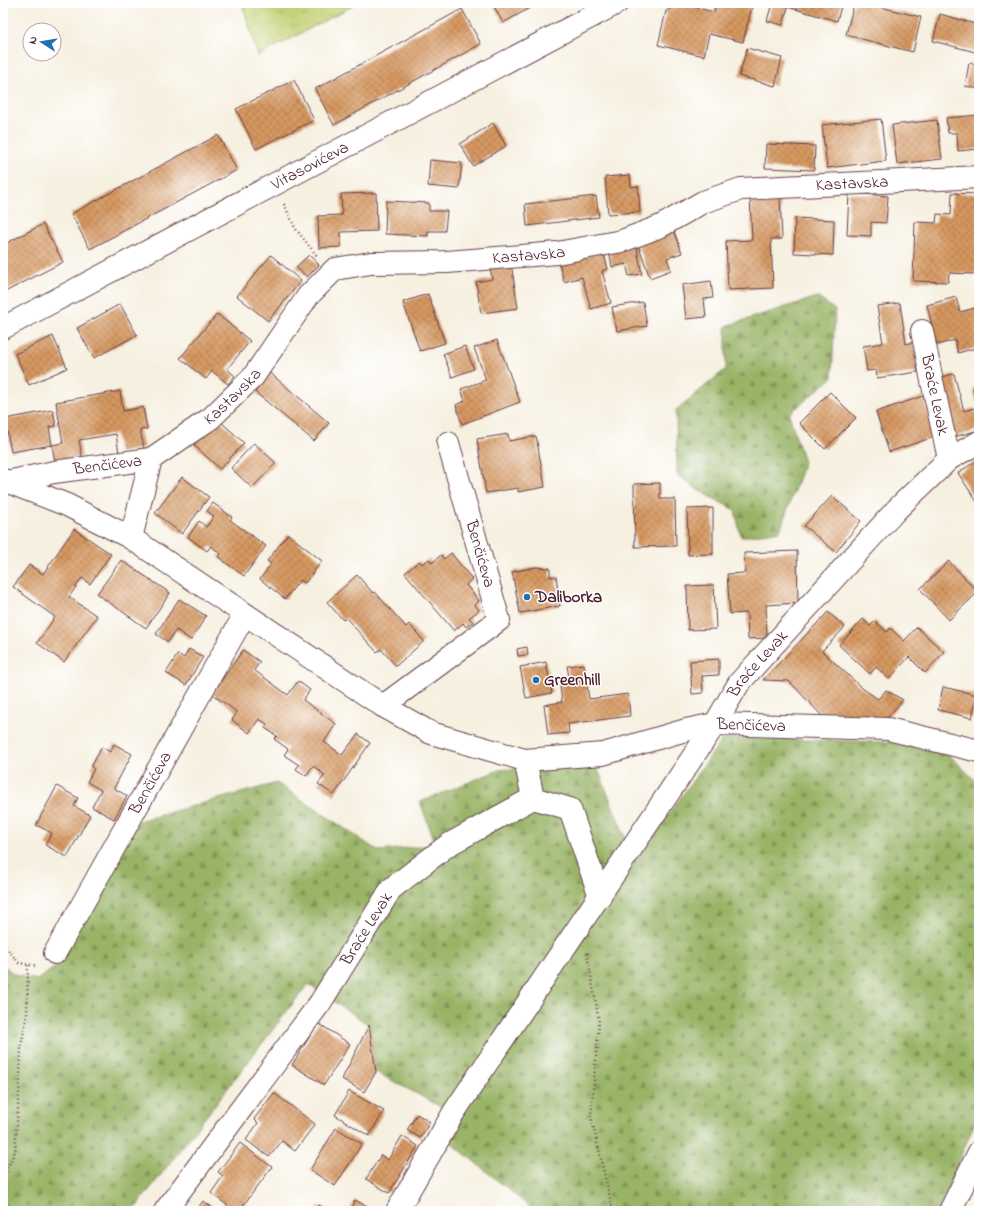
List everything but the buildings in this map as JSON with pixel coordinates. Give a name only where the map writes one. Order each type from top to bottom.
[{"type":"street","name":"Vitasovićeva","points":[[3,328],[617,3]]},
{"type":"street","name":"Kastavska","points":[[151,459],[211,418],[253,377],[308,296],[335,268],[371,263],[447,262],[557,253],[622,241],[661,226],[703,202],[741,188],[979,176]]},
{"type":"street","name":"Braće Levak","points":[[922,331],[949,458]]},
{"type":"street","name":"Braće Levak","points":[[397,1211],[454,1112],[716,724],[739,683],[897,509],[949,458],[979,442]]},
{"type":"street","name":"Benčićeva","points":[[383,706],[499,620],[448,443]]},
{"type":"street","name":"Benčićeva","points":[[5,481],[54,472],[151,459],[131,538]]},
{"type":"street","name":"Benčićeva","points":[[5,481],[67,504],[131,538],[383,706],[431,733],[525,760],[603,754],[686,730],[716,724],[888,729],[979,751]]},
{"type":"street","name":"Benčićeva","points":[[55,953],[245,614]]},
{"type":"street","points":[[525,760],[533,798],[570,809],[600,897]]},
{"type":"street","name":"Braće Levak","points":[[165,1211],[320,1003],[391,888],[448,845],[533,798]]},
{"type":"street","points":[[950,1211],[979,1152]]},
{"type":"path","points":[[275,184],[295,228],[330,273]]},
{"type":"path","points":[[582,923],[599,1022],[591,1116],[614,1211]]},
{"type":"path","points":[[3,944],[19,963],[28,965],[36,966],[55,953]]},
{"type":"path","points":[[3,1178],[15,1151],[21,1046],[26,1015],[28,965]]},
{"type":"green space","points":[[242,3],[358,3],[258,56]]},
{"type":"green space","points":[[817,297],[835,310],[832,378],[789,414],[804,462],[780,531],[741,537],[735,510],[698,490],[677,475],[676,410],[726,369],[726,326]]},
{"type":"green space","points":[[723,738],[890,742],[948,754],[979,784],[979,1113],[938,1211],[535,1211],[433,1128],[445,1109],[376,1072],[369,1025],[308,984],[133,1211],[3,1211],[3,965],[14,974],[37,980],[57,966],[138,821],[277,783],[378,851],[436,845],[420,802],[499,770],[595,762],[635,862]]},
{"type":"place","name":"Daliborka","points":[[527,597]]},
{"type":"place","name":"Greenhill","points":[[536,680]]}]
